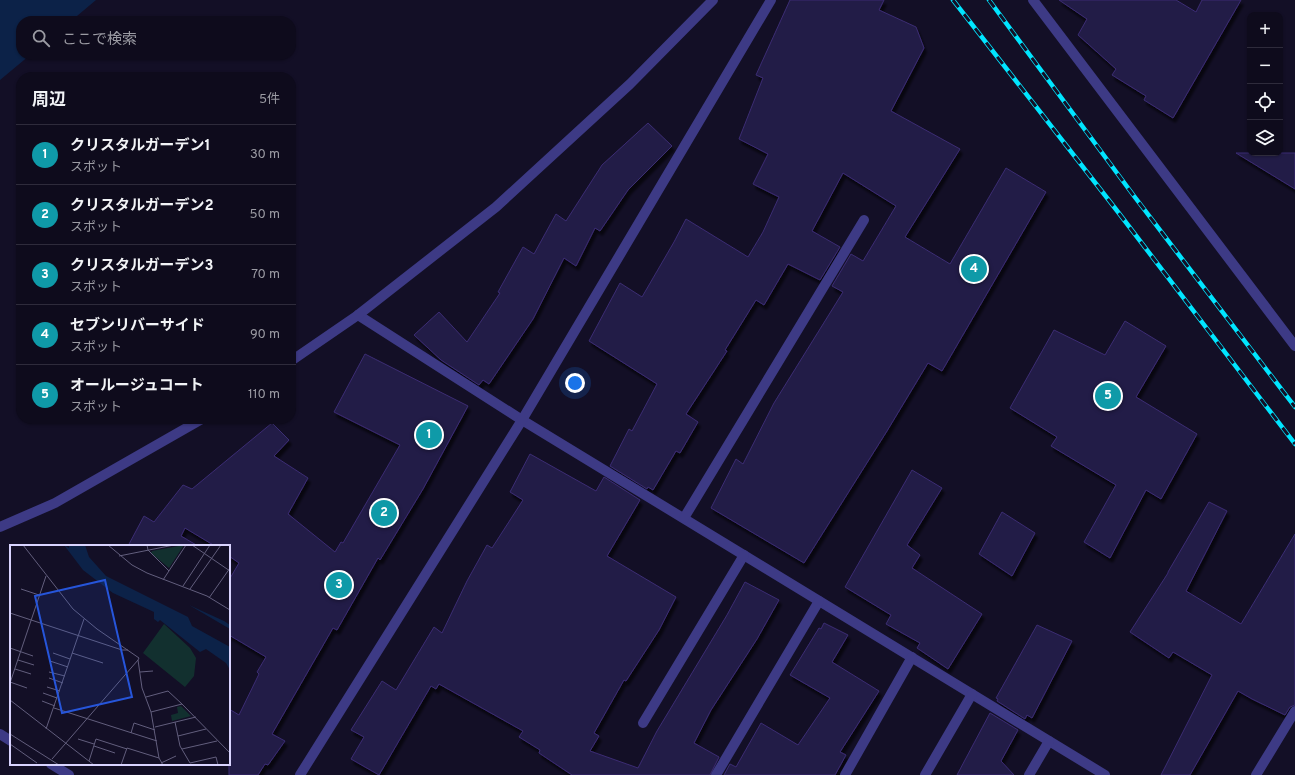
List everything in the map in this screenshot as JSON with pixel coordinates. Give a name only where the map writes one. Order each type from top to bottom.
[{"type":"street","points":[[296,358],[358,315],[496,207],[630,84],[713,0]]},
{"type":"street","points":[[300,775],[522,420],[771,0]]},
{"type":"street","points":[[1033,0],[1295,346]]},
{"type":"street","points":[[684,518],[864,220]]},
{"type":"street","points":[[358,315],[522,420],[1105,775]]},
{"type":"street","points":[[0,527],[55,503],[193,424]]},
{"type":"street","points":[[643,723],[744,555]]},
{"type":"street","points":[[716,775],[819,601]]},
{"type":"street","points":[[845,775],[912,657]]},
{"type":"street","points":[[926,775],[972,694]]},
{"type":"street","points":[[1256,775],[1295,711]]},
{"type":"street","points":[[0,734],[10,740]]},
{"type":"street","points":[[1029,775],[1049,741]]},
{"type":"street","points":[[53,765],[69,775]]},
{"type":"water","points":[[0,0],[96,0],[77,16],[16,16],[16,60],[24,60],[0,80]]},
{"type":"building","points":[[790,0],[884,0],[879,10],[916,27],[924,48],[891,111],[960,149],[905,237],[950,264],[1006,168],[1046,192],[942,371],[928,363],[804,563],[711,508],[736,459],[743,464],[774,403],[843,292],[832,286],[851,254],[863,261],[896,206],[843,173],[812,231],[840,247],[820,280],[788,264],[764,305],[756,300],[725,350],[727,351],[686,414],[698,422],[680,453],[676,451],[653,490],[648,487],[647,489],[610,466],[629,429],[632,431],[657,384],[589,341],[620,283],[642,297],[686,219],[748,257],[763,232],[779,197],[753,184],[768,154],[739,139],[763,78],[756,75]]},
{"type":"building","points":[[1059,0],[1176,0],[1196,12],[1202,0],[1241,0],[1173,118],[1144,100],[1146,96],[1112,75],[1116,69],[1078,35],[1087,19]]},
{"type":"building","points":[[648,123],[672,146],[628,190],[600,231],[595,228],[576,266],[564,258],[533,319],[489,384],[483,380],[479,385],[441,360],[414,335],[439,312],[467,342],[500,293],[498,292],[523,247],[534,254],[556,214],[566,221],[602,165]]},
{"type":"building","points":[[1236,153],[1247,153],[1247,156],[1283,156],[1283,153],[1295,153],[1295,189]]},
{"type":"building","points":[[1125,321],[1166,346],[1136,397],[1197,434],[1161,499],[1146,490],[1110,558],[1084,542],[1116,485],[1051,446],[1057,437],[1010,408],[1054,330],[1105,355]]},
{"type":"building","points":[[365,354],[468,406],[423,489],[380,560],[378,558],[337,630],[333,628],[272,734],[285,741],[268,765],[265,764],[258,775],[229,775],[230,710],[239,715],[259,674],[257,672],[266,657],[230,636],[230,578],[239,563],[230,557],[230,545],[213,545],[185,528],[181,536],[196,545],[129,545],[144,516],[154,522],[183,485],[192,489],[271,424],[273,424],[289,440],[274,456],[308,478],[288,514],[335,552],[341,542],[343,543],[400,445],[334,412]]},
{"type":"building","points":[[530,454],[596,491],[604,477],[640,500],[607,556],[676,597],[659,630],[626,681],[624,680],[594,733],[599,736],[590,751],[638,768],[657,731],[727,615],[745,582],[779,600],[757,639],[711,710],[694,743],[719,757],[710,775],[572,775],[539,753],[540,750],[519,737],[523,731],[439,684],[436,689],[431,686],[379,775],[351,759],[364,737],[351,730],[382,681],[396,690],[434,627],[442,633],[467,581],[487,545],[492,548],[523,500],[510,492]]},
{"type":"building","points":[[912,470],[942,488],[907,545],[920,555],[912,568],[982,614],[948,669],[917,648],[920,643],[886,624],[891,615],[845,587]]},
{"type":"building","points":[[1209,502],[1227,511],[1186,591],[1241,624],[1295,534],[1295,705],[1290,707],[1285,715],[1238,691],[1190,775],[1161,775],[1212,675],[1173,652],[1169,658],[1130,632],[1168,573]]},
{"type":"building","points":[[1002,512],[1035,533],[1012,576],[979,554]]},
{"type":"building","points":[[824,623],[848,635],[832,662],[879,691],[840,752],[846,755],[835,775],[724,775],[730,764],[736,767],[761,723],[798,745],[830,698],[790,675],[819,628],[821,629]]},
{"type":"building","points":[[1037,625],[1072,641],[1032,718],[1027,715],[1025,719],[997,701],[998,699],[996,698]]},
{"type":"building","points":[[990,713],[1018,730],[1001,761],[1014,775],[957,775]]},
{"type":"railway","points":[[953,0],[1118,212],[1295,444]]},
{"type":"railway","points":[[989,0],[1134,196],[1295,407]]},
{"type":"place","name":"セブンリバーサイド","points":[[974,269]]},
{"type":"place","name":"オールージュコート","points":[[1108,396]]},
{"type":"place","name":"クリスタルガーデン1","points":[[429,435]]},
{"type":"place","name":"クリスタルガーデン2","points":[[384,513]]},
{"type":"place","name":"クリスタルガーデン3","points":[[339,585]]}]
